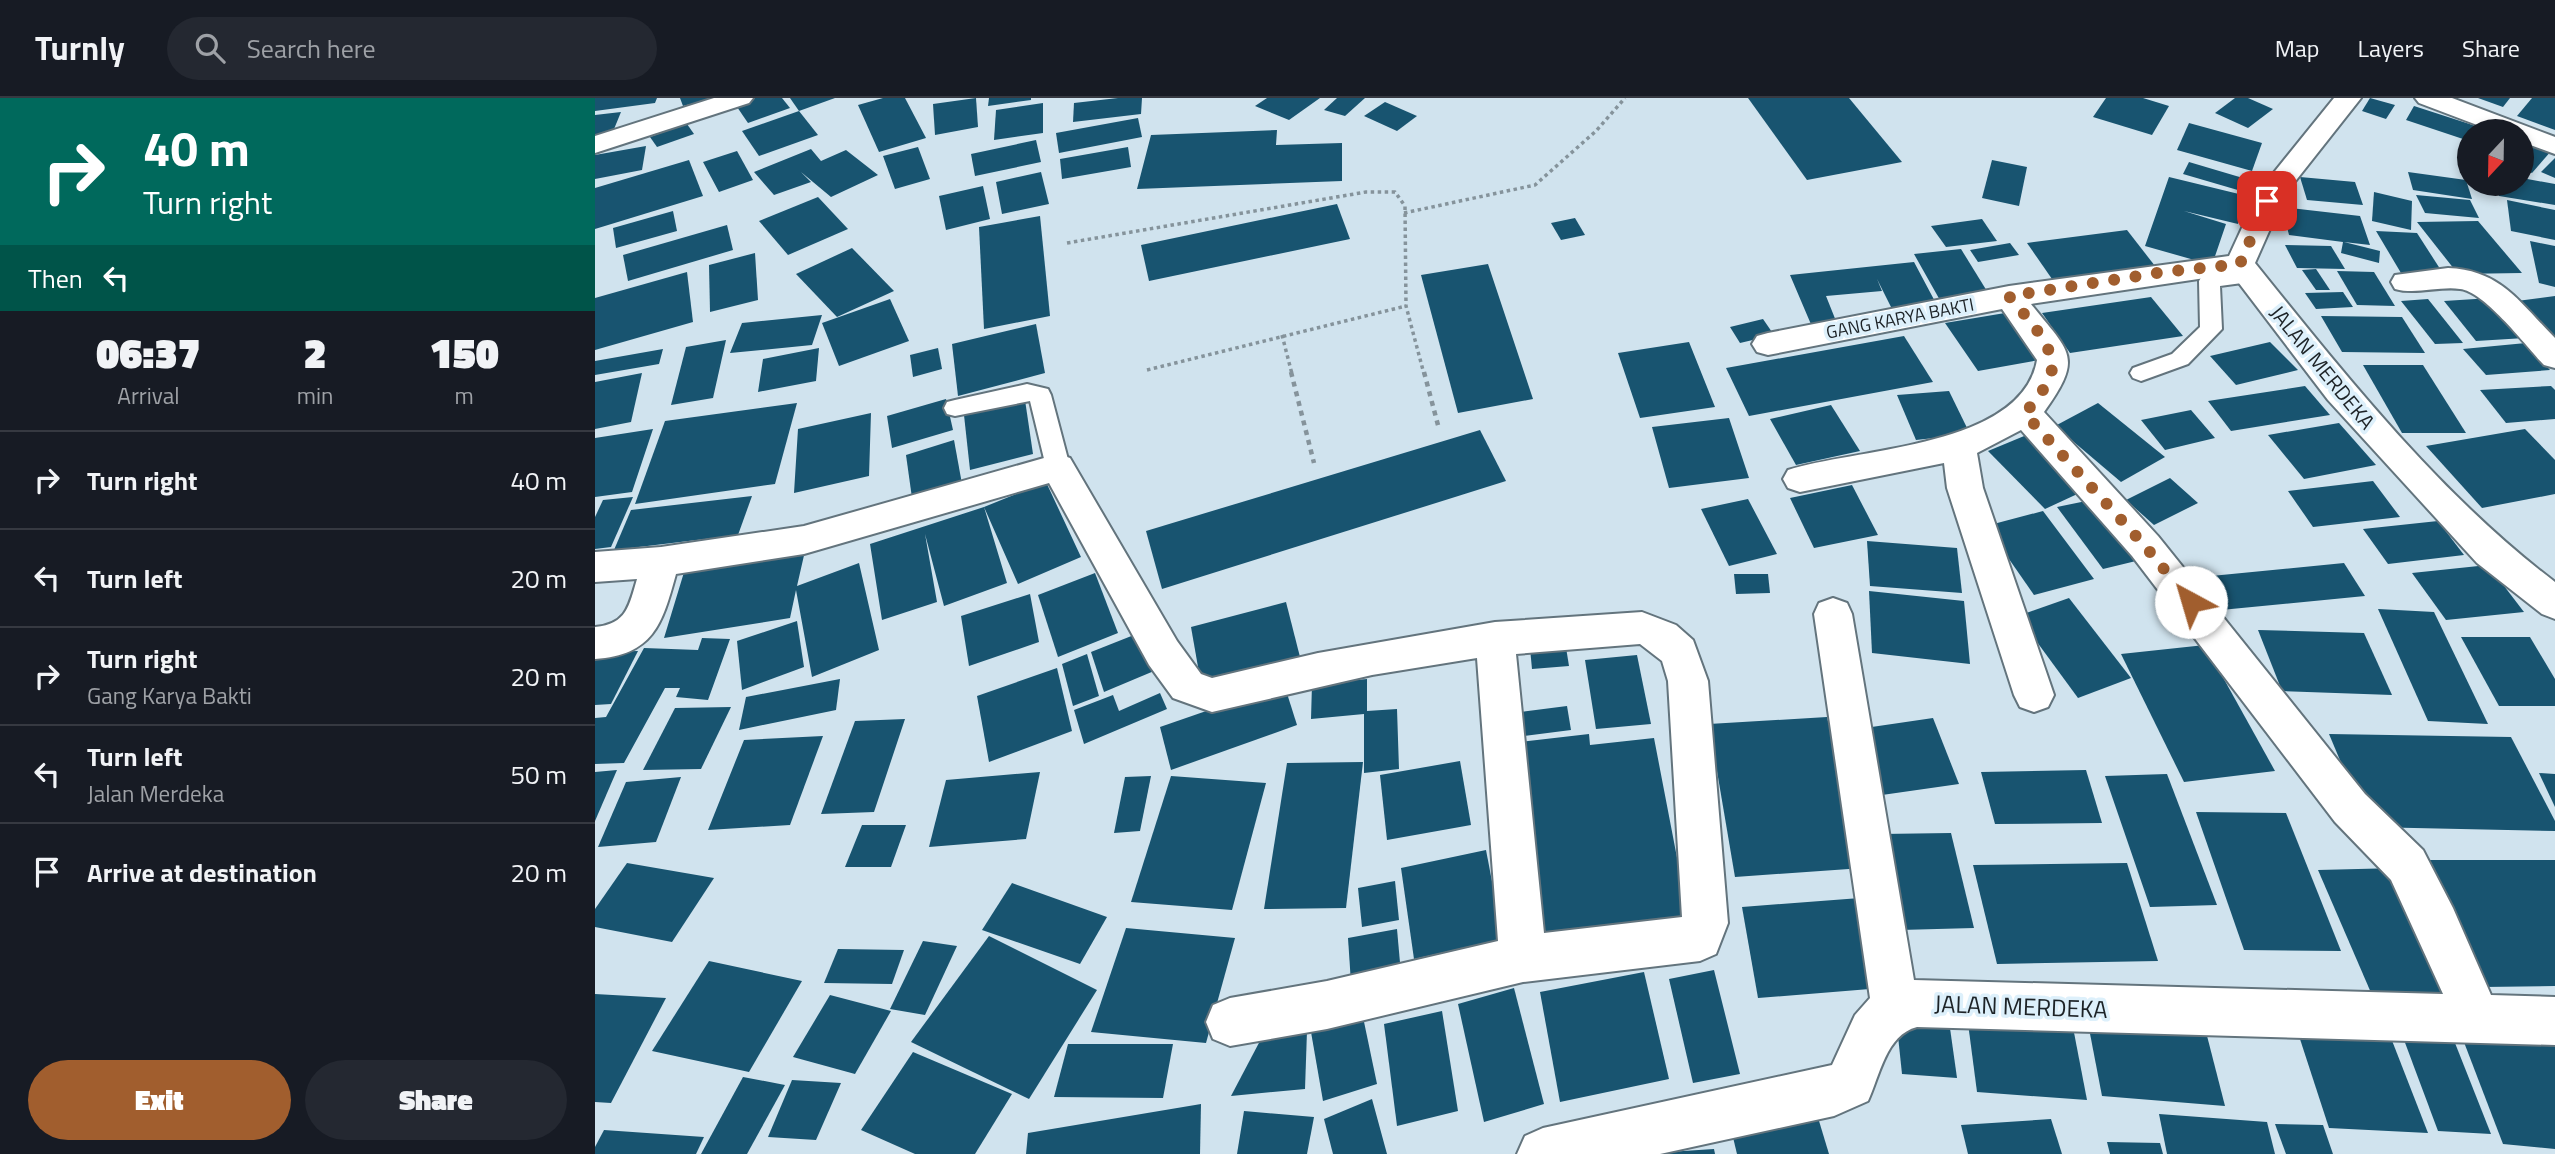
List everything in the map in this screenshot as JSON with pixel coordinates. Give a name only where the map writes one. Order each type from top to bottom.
[{"type":"street","points":[[595,145],[740,98]]},
{"type":"street","points":[[2245,270],[2273,191],[2348,98]]},
{"type":"street","points":[[2428,98],[2485,119]]},
{"type":"street","points":[[2534,138],[2555,146]]},
{"type":"street","name":"GANG KARYA BAKTI","points":[[1768,344],[2009,296],[2164,272],[2245,270]]},
{"type":"street","name":"JALAN MERDEKA","points":[[2245,270],[2349,402],[2490,553],[2555,603]]},
{"type":"street","points":[[2406,282],[2437,278],[2475,280],[2487,287],[2555,357]]},
{"type":"street","points":[[1800,479],[1959,447],[2025,414],[2050,379],[2053,360],[2047,346],[2009,296]]},
{"type":"street","points":[[2025,414],[2145,546],[2350,808],[2407,865],[2437,924],[2477,1018]]},
{"type":"street","points":[[1959,447],[1965,488],[2034,695]]},
{"type":"street","points":[[595,567],[661,562],[804,540],[1058,467],[1163,653],[1192,690],[1212,695],[1295,673],[1495,638],[1642,628],[1662,636],[1679,652],[1688,681],[1705,923],[1700,938],[1523,959],[1327,1005],[1230,1021]]},
{"type":"street","points":[[595,643],[618,641],[631,634],[643,614],[661,562]]},
{"type":"street","points":[[1543,1154],[1834,1091],[1850,1083],[1877,1019],[1895,1007],[1833,614]]},
{"type":"street","points":[[1495,638],[1523,959]]},
{"type":"street","name":"JALAN MERDEKA","points":[[1895,1007],[1916,1003],[2555,1021]]},
{"type":"lane","points":[[2141,373],[2170,365],[2211,329],[2209,281],[2245,270]]},
{"type":"lane","points":[[955,408],[1027,392],[1040,395],[1058,467]]},
{"type":"path","points":[[1405,213],[1535,185],[1596,131],[1625,98]]},
{"type":"path","points":[[1067,243],[1366,192],[1395,192],[1405,206],[1406,306],[1439,429]]},
{"type":"path","points":[[1147,370],[1406,306]]},
{"type":"path","points":[[1282,335],[1314,463]]},
{"type":"building","points":[[595,98],[657,98],[655,103],[595,111]]},
{"type":"building","points":[[680,98],[710,98],[710,99],[683,106]]},
{"type":"building","points":[[752,98],[782,98],[790,108],[748,123],[735,104]]},
{"type":"building","points":[[790,98],[835,98],[799,111]]},
{"type":"building","points":[[883,98],[905,98],[926,138],[879,152],[858,105]]},
{"type":"building","points":[[976,98],[978,127],[935,135],[933,104]]},
{"type":"building","points":[[989,98],[1031,98],[1031,100],[988,106]]},
{"type":"building","points":[[1142,98],[1141,114],[1073,122],[1074,103]]},
{"type":"building","points":[[1267,98],[1320,98],[1289,120],[1255,106]]},
{"type":"building","points":[[1337,98],[1365,98],[1345,116],[1324,110]]},
{"type":"building","points":[[1748,98],[1849,98],[1902,162],[1807,180]]},
{"type":"building","points":[[2106,98],[2143,98],[2169,106],[2152,135],[2093,117]]},
{"type":"building","points":[[2235,98],[2248,98],[2273,109],[2248,128],[2215,113]]},
{"type":"building","points":[[2370,98],[2395,105],[2386,119],[2362,111]]},
{"type":"building","points":[[2478,98],[2510,98],[2503,107]]},
{"type":"building","points":[[2532,98],[2555,98],[2555,130],[2534,122],[2534,119],[2517,116]]},
{"type":"building","points":[[1385,102],[1417,116],[1397,131],[1364,116]]},
{"type":"building","points":[[1043,103],[1043,133],[994,140],[996,110]]},
{"type":"building","points":[[2414,106],[2457,120],[2457,137],[2406,120]]},
{"type":"building","points":[[799,111],[818,135],[759,156],[742,131]]},
{"type":"building","points":[[621,112],[612,134],[595,136],[595,115]]},
{"type":"building","points":[[1138,118],[1142,137],[1059,153],[1056,133]]},
{"type":"building","points":[[2189,123],[2262,143],[2252,171],[2177,150]]},
{"type":"building","points":[[687,124],[694,134],[657,147],[650,137]]},
{"type":"building","points":[[1277,130],[1276,145],[1342,143],[1342,181],[1137,189],[1151,135]]},
{"type":"building","points":[[1036,140],[1041,162],[975,176],[971,154]]},
{"type":"building","points":[[2534,143],[2552,150],[2534,171]]},
{"type":"building","points":[[646,146],[642,170],[595,179],[595,155]]},
{"type":"building","points":[[918,147],[930,179],[895,189],[883,156]]},
{"type":"building","points":[[1128,147],[1131,167],[1062,179],[1060,159]]},
{"type":"building","points":[[811,149],[821,161],[846,150],[878,175],[831,197],[801,172],[811,182],[774,195],[754,172]]},
{"type":"building","points":[[737,151],[753,180],[719,192],[703,162]]},
{"type":"building","points":[[2555,158],[2555,178],[2541,172]]},
{"type":"building","points":[[689,160],[703,196],[595,229],[595,188]]},
{"type":"building","points":[[1992,160],[2027,167],[2019,206],[1982,198]]},
{"type":"building","points":[[2189,162],[2253,181],[2248,193],[2183,174]]},
{"type":"building","points":[[1041,172],[1049,204],[1002,214],[996,182]]},
{"type":"building","points":[[2408,172],[2457,179],[2457,196],[2471,196],[2472,199],[2413,190]]},
{"type":"building","points":[[2169,177],[2243,195],[2238,224],[2184,211],[2226,224],[2212,265],[2145,246]]},
{"type":"building","points":[[2300,177],[2355,182],[2363,205],[2307,200]]},
{"type":"building","points":[[2534,180],[2555,184],[2555,205],[2499,196],[2534,196]]},
{"type":"building","points":[[983,186],[990,219],[946,230],[939,196]]},
{"type":"building","points":[[2374,192],[2412,201],[2411,230],[2372,221]]},
{"type":"building","points":[[2416,195],[2470,200],[2479,218],[2425,213]]},
{"type":"building","points":[[818,197],[848,229],[788,255],[759,221]]},
{"type":"building","points":[[2507,200],[2555,210],[2555,240],[2511,231]]},
{"type":"building","points":[[1337,204],[1350,239],[1149,281],[1141,245]]},
{"type":"building","points":[[2282,207],[2360,216],[2370,245],[2344,242],[2380,251],[2379,263],[2341,253],[2343,242],[2289,235]]},
{"type":"building","points":[[673,211],[677,231],[616,248],[613,228]]},
{"type":"building","points":[[1040,216],[1050,316],[984,329],[979,227]]},
{"type":"building","points":[[1575,218],[1585,235],[1561,240],[1551,223]]},
{"type":"building","points":[[1982,219],[1997,241],[1946,247],[1931,226]]},
{"type":"building","points":[[2478,221],[2522,273],[2458,274],[2417,222]]},
{"type":"building","points":[[727,225],[733,250],[628,281],[623,255]]},
{"type":"building","points":[[2127,230],[2155,266],[2052,279],[2027,243]]},
{"type":"building","points":[[2376,231],[2417,233],[2444,275],[2401,273]]},
{"type":"building","points":[[2530,241],[2555,246],[2555,287],[2539,283]]},
{"type":"building","points":[[2010,243],[2019,255],[1978,262],[1970,250]]},
{"type":"building","points":[[2285,245],[2331,246],[2345,269],[2297,268]]},
{"type":"building","points":[[852,248],[894,291],[837,317],[796,274]]},
{"type":"building","points":[[1961,249],[1990,296],[1941,302],[1914,254]]},
{"type":"building","points":[[755,253],[758,300],[710,312],[709,265]]},
{"type":"building","points":[[1914,262],[1939,309],[1894,313],[1877,279],[1882,291],[1826,296],[1838,326],[1813,329],[1790,275]]},
{"type":"building","points":[[1488,264],[1533,399],[1458,413],[1421,275]]},
{"type":"building","points":[[2316,269],[2330,290],[2316,290],[2302,270]]},
{"type":"building","points":[[2337,271],[2374,272],[2395,306],[2357,305]]},
{"type":"building","points":[[687,272],[693,322],[595,350],[595,298]]},
{"type":"building","points":[[2343,292],[2353,307],[2316,309],[2305,293]]},
{"type":"building","points":[[2555,296],[2555,338],[2517,301]]},
{"type":"building","points":[[2151,297],[2183,336],[2070,353],[2042,313]]},
{"type":"building","points":[[2491,298],[2525,338],[2476,341],[2444,301]]},
{"type":"building","points":[[890,299],[909,341],[839,366],[822,323]]},
{"type":"building","points":[[2428,299],[2463,343],[2435,344],[2401,301]]},
{"type":"building","points":[[2005,313],[2039,360],[1978,371],[1945,323]]},
{"type":"building","points":[[822,315],[812,345],[730,353],[742,323]]},
{"type":"building","points":[[2321,316],[2402,317],[2425,353],[2342,352]]},
{"type":"building","points":[[1763,319],[1774,335],[1740,343],[1730,327]]},
{"type":"building","points":[[1036,324],[1045,373],[958,396],[952,344]]},
{"type":"building","points":[[1904,336],[1933,382],[1749,416],[1726,368]]},
{"type":"building","points":[[726,340],[713,398],[671,405],[686,347]]},
{"type":"building","points":[[1689,342],[1715,407],[1640,418],[1618,353]]},
{"type":"building","points":[[2270,342],[2298,370],[2236,385],[2210,356]]},
{"type":"building","points":[[2526,343],[2550,370],[2486,375],[2463,349]]},
{"type":"building","points":[[819,348],[816,381],[758,392],[763,359]]},
{"type":"building","points":[[938,348],[942,369],[913,377],[910,355]]},
{"type":"building","points":[[663,349],[659,364],[595,375],[595,361]]},
{"type":"building","points":[[2363,365],[2423,365],[2466,433],[2402,433]]},
{"type":"building","points":[[642,373],[631,422],[595,429],[595,382]]},
{"type":"building","points":[[2305,386],[2330,415],[2231,431],[2208,401]]},
{"type":"building","points":[[2551,386],[2555,390],[2555,419],[2506,423],[2480,390]]},
{"type":"building","points":[[1949,391],[1970,434],[1916,440],[1897,395]]},
{"type":"building","points":[[946,399],[953,430],[892,448],[887,416]]},
{"type":"building","points":[[1025,400],[1033,454],[970,470],[964,415]]},
{"type":"building","points":[[797,403],[775,484],[635,504],[665,421]]},
{"type":"building","points":[[2098,403],[2165,457],[2121,482],[2055,426]]},
{"type":"building","points":[[1831,405],[1860,451],[1796,465],[1770,419]]},
{"type":"building","points":[[2191,410],[2215,438],[2165,450],[2141,420]]},
{"type":"building","points":[[871,413],[869,476],[794,493],[798,429]]},
{"type":"building","points":[[1729,418],[1749,478],[1669,488],[1652,427]]},
{"type":"building","points":[[2339,423],[2376,465],[2304,479],[2268,435]]},
{"type":"building","points":[[653,429],[632,492],[595,497],[595,438]]},
{"type":"building","points":[[2525,429],[2555,460],[2555,494],[2482,508],[2426,446]]},
{"type":"building","points":[[1480,430],[1506,481],[1162,589],[1146,531]]},
{"type":"building","points":[[2029,434],[2086,490],[2045,509],[1988,451]]},
{"type":"building","points":[[954,440],[962,484],[912,498],[906,455]]},
{"type":"building","points":[[2170,478],[2198,503],[2154,525],[2126,500]]},
{"type":"building","points":[[2373,481],[2400,517],[2313,527],[2288,491]]},
{"type":"building","points":[[1046,482],[1081,557],[1018,584],[984,507]]},
{"type":"building","points":[[1852,485],[1878,535],[1814,548],[1790,498]]},
{"type":"building","points":[[752,496],[738,535],[614,550],[631,510]]},
{"type":"building","points":[[633,497],[611,547],[595,549],[595,517],[603,500]]},
{"type":"building","points":[[1748,499],[1777,554],[1729,566],[1701,509]]},
{"type":"building","points":[[2091,500],[2136,561],[2103,569],[2057,507]]},
{"type":"building","points":[[984,507],[1007,583],[944,606],[925,534],[937,602],[882,620],[870,544]]},
{"type":"building","points":[[2043,511],[2094,579],[2034,595],[1986,526]]},
{"type":"building","points":[[2438,521],[2464,555],[2388,564],[2363,529]]},
{"type":"building","points":[[1867,541],[1957,548],[1962,593],[1870,586]]},
{"type":"building","points":[[805,551],[797,586],[859,563],[879,650],[812,677],[796,590],[790,618],[664,638],[685,569]]},
{"type":"building","points":[[2344,563],[2365,596],[2221,610],[2201,577]]},
{"type":"building","points":[[2488,565],[2524,612],[2446,620],[2412,573]]},
{"type":"building","points":[[1095,573],[1118,633],[1058,657],[1038,595]]},
{"type":"building","points":[[1734,574],[1768,574],[1770,593],[1736,594]]},
{"type":"building","points":[[1869,591],[1964,601],[1970,664],[1872,653]]},
{"type":"building","points":[[1030,594],[1039,642],[969,666],[961,616]]},
{"type":"building","points":[[2069,598],[2131,678],[2078,698],[2018,616]]},
{"type":"building","points":[[1286,602],[1300,657],[1201,684],[1191,627]]},
{"type":"building","points":[[2378,609],[2434,612],[2488,724],[2428,721]]},
{"type":"building","points":[[797,621],[804,667],[742,690],[737,641]]},
{"type":"building","points":[[2258,630],[2364,633],[2392,695],[2282,691]]},
{"type":"building","points":[[1139,633],[1154,671],[1104,692],[1091,652]]},
{"type":"building","points":[[1564,635],[1569,666],[1532,669],[1529,638]]},
{"type":"building","points":[[2461,637],[2530,637],[2555,679],[2555,706],[2499,706]]},
{"type":"building","points":[[702,638],[730,639],[708,700],[676,697],[680,688],[665,688],[624,763],[595,764],[595,718],[606,717],[644,648],[698,650]]},
{"type":"building","points":[[2205,645],[2275,771],[2184,782],[2121,654]]},
{"type":"building","points":[[638,651],[611,704],[595,705],[595,652]]},
{"type":"building","points":[[1087,654],[1099,696],[1073,706],[1062,664]]},
{"type":"building","points":[[1637,655],[1651,724],[1596,729],[1585,660]]},
{"type":"building","points":[[1057,668],[1072,731],[989,762],[977,696]]},
{"type":"building","points":[[840,679],[836,710],[739,730],[746,697]]},
{"type":"building","points":[[1367,679],[1367,711],[1397,709],[1399,769],[1364,773],[1364,714],[1311,719],[1312,684]]},
{"type":"building","points":[[1284,684],[1297,725],[1171,770],[1160,727]]},
{"type":"building","points":[[1160,693],[1167,709],[1084,744],[1074,710],[1113,695],[1119,711]]},
{"type":"building","points":[[1567,706],[1571,730],[1524,736],[1521,712]]},
{"type":"building","points":[[731,707],[701,769],[643,770],[675,708]]},
{"type":"building","points":[[1827,717],[1863,868],[1735,877],[1709,724]]},
{"type":"building","points":[[1933,718],[1959,784],[1882,795],[1858,729]]},
{"type":"building","points":[[905,719],[874,812],[821,814],[855,721]]},
{"type":"building","points":[[1589,734],[1590,745],[1654,738],[1689,920],[1541,938],[1519,742]]},
{"type":"building","points":[[2329,734],[2511,737],[2555,821],[2555,831],[2368,827]]},
{"type":"building","points":[[823,736],[790,825],[708,830],[744,740]]},
{"type":"building","points":[[1460,761],[1471,825],[1387,840],[1380,775]]},
{"type":"building","points":[[1363,762],[1346,908],[1264,909],[1287,763]]},
{"type":"building","points":[[617,770],[595,821],[595,772]]},
{"type":"building","points":[[2086,770],[2102,823],[1995,824],[1981,772]]},
{"type":"building","points":[[1040,772],[1026,839],[929,847],[946,780]]},
{"type":"building","points":[[2539,773],[2555,774],[2555,807]]},
{"type":"building","points":[[2167,774],[2217,905],[2150,907],[2105,776]]},
{"type":"building","points":[[1151,776],[1140,831],[1114,833],[1125,777]]},
{"type":"building","points":[[1171,776],[1266,783],[1232,910],[1131,902]]},
{"type":"building","points":[[681,777],[656,842],[598,847],[626,782]]},
{"type":"building","points":[[2196,812],[2286,813],[2341,951],[2244,950]]},
{"type":"building","points":[[862,825],[906,825],[891,867],[845,867]]},
{"type":"building","points":[[1951,833],[1974,928],[1900,930],[1881,834]]},
{"type":"building","points":[[1486,850],[1503,939],[1414,959],[1401,868]]},
{"type":"building","points":[[2422,860],[2555,860],[2555,986],[2483,987]]},
{"type":"building","points":[[627,863],[714,878],[672,942],[595,927],[595,909]]},
{"type":"building","points":[[2127,863],[2158,961],[1997,964],[1973,865]]},
{"type":"building","points":[[2398,868],[2461,1000],[2375,1002],[2318,870]]},
{"type":"building","points":[[1395,881],[1399,920],[1362,927],[1358,888]]},
{"type":"building","points":[[1012,883],[1107,917],[1080,964],[982,930]]},
{"type":"building","points":[[1860,898],[1882,988],[1758,998],[1742,907]]},
{"type":"building","points":[[1126,928],[1235,938],[1206,1043],[1091,1032]]},
{"type":"building","points":[[1397,929],[1401,974],[1351,983],[1348,938]]},
{"type":"building","points":[[989,936],[1097,990],[1029,1099],[911,1042]]},
{"type":"building","points":[[923,941],[957,946],[925,1015],[890,1009]]},
{"type":"building","points":[[838,949],[904,950],[892,984],[824,983]]},
{"type":"building","points":[[709,961],[802,981],[749,1072],[652,1051]]},
{"type":"building","points":[[1714,970],[1740,1074],[1693,1083],[1669,979]]},
{"type":"building","points":[[1644,972],[1669,1079],[1560,1102],[1540,992]]},
{"type":"building","points":[[1514,988],[1544,1104],[1484,1122],[1458,1004]]},
{"type":"building","points":[[595,994],[666,998],[611,1103],[595,1102]]},
{"type":"building","points":[[830,995],[891,1011],[855,1074],[793,1057]]},
{"type":"building","points":[[1966,1008],[2071,1017],[2087,1100],[1977,1092]]},
{"type":"building","points":[[1442,1011],[1458,1111],[1397,1126],[1384,1024]]},
{"type":"building","points":[[1363,1017],[1377,1084],[1323,1101],[1311,1032]]},
{"type":"building","points":[[1896,1017],[1949,1021],[1957,1078],[1902,1074]]},
{"type":"building","points":[[2087,1018],[2205,1028],[2225,1106],[2102,1096]]},
{"type":"building","points":[[1307,1031],[1305,1089],[1231,1096],[1261,1039]]},
{"type":"building","points":[[2299,1036],[2391,1038],[2428,1133],[2329,1128]]},
{"type":"building","points":[[2462,1037],[2555,1044],[2555,1149],[2503,1144]]},
{"type":"building","points":[[2404,1040],[2455,1043],[2491,1134],[2438,1131]]},
{"type":"building","points":[[1068,1044],[1173,1044],[1163,1098],[1054,1097]]},
{"type":"building","points":[[913,1052],[1012,1094],[975,1154],[915,1154],[861,1130]]},
{"type":"building","points":[[743,1077],[785,1085],[747,1154],[701,1154]]},
{"type":"building","points":[[792,1080],[841,1083],[816,1140],[768,1137]]},
{"type":"building","points":[[1372,1099],[1387,1154],[1333,1154],[1324,1119]]},
{"type":"building","points":[[1201,1104],[1200,1154],[1026,1154],[1028,1133]]},
{"type":"building","points":[[1244,1111],[1314,1117],[1307,1154],[1237,1154]]},
{"type":"building","points":[[1816,1111],[1829,1154],[1737,1154],[1731,1129]]},
{"type":"building","points":[[2159,1114],[2267,1122],[2275,1154],[2167,1154]]},
{"type":"building","points":[[2051,1119],[2062,1154],[1968,1154],[1961,1125]]},
{"type":"building","points":[[2275,1124],[2323,1125],[2333,1154],[2286,1154]]},
{"type":"building","points":[[604,1130],[704,1137],[696,1154],[595,1154],[595,1147]]},
{"type":"building","points":[[2107,1142],[2160,1143],[2163,1154],[2110,1154]]},
{"type":"building","points":[[1714,1149],[1715,1154],[1668,1154],[1668,1152]]},
{"type":"route","points":[[2191,602],[2145,546],[2025,414],[2050,379],[2053,360],[2047,346],[2009,296],[2164,272],[2240,264],[2267,201]]}]
